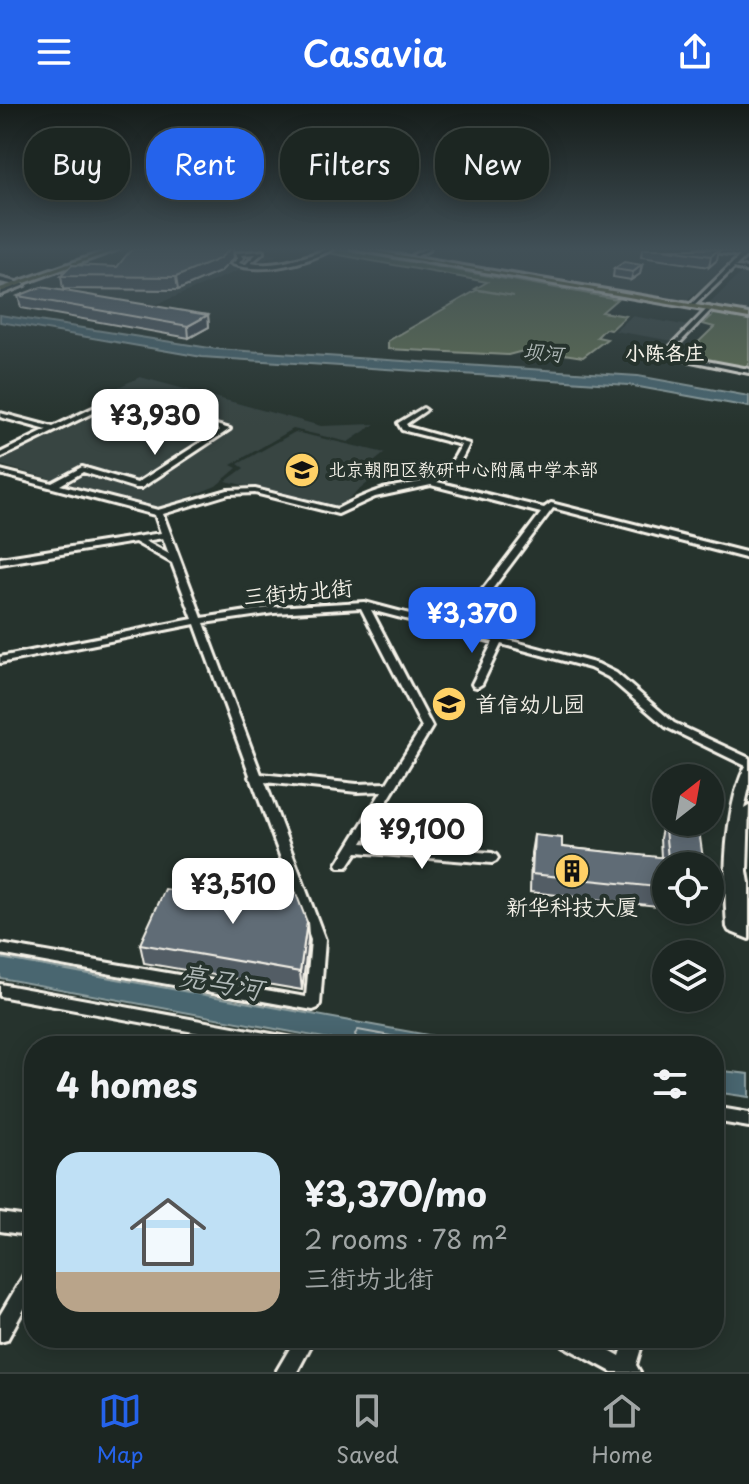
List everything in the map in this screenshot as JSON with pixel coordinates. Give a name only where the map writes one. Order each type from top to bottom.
[{"type":"main road","points":[[704,308],[749,316]]},
{"type":"street","points":[[709,309],[665,355],[749,371]]},
{"type":"street","points":[[0,456],[116,399],[226,429],[138,486],[82,469],[55,485]]},
{"type":"street","points":[[0,472],[158,513],[228,492],[255,491],[338,512],[372,494],[434,484],[447,476],[465,444],[405,428],[402,423],[423,410]]},
{"type":"street","points":[[0,415],[54,430]]},
{"type":"street","points":[[434,484],[545,511]]},
{"type":"street","points":[[457,630],[551,505],[749,556]]},
{"type":"street","points":[[0,949],[313,1004],[318,940],[158,513]]},
{"type":"street","points":[[0,561],[166,535]]},
{"type":"street","points":[[136,540],[177,562]]},
{"type":"street","name":"三街坊北街","points":[[0,660],[197,622],[339,605],[364,605],[594,666],[612,675],[670,725],[749,763]]},
{"type":"street","points":[[343,864],[427,727],[364,605]]},
{"type":"street","points":[[477,684],[498,641]]},
{"type":"street","points":[[749,769],[734,823],[729,864],[734,927],[749,932],[741,871],[741,846],[749,810]]},
{"type":"street","points":[[255,777],[357,788],[390,787]]},
{"type":"street","points":[[354,847],[492,858]]},
{"type":"street","points":[[0,990],[246,1036]]},
{"type":"street","points":[[724,1116],[749,1120]]},
{"type":"street","points":[[0,1222],[24,1226]]},
{"type":"street","points":[[0,1333],[24,1291]]},
{"type":"street","points":[[286,1372],[300,1348]]},
{"type":"street","points":[[587,1348],[628,1370],[633,1348]]},
{"type":"shaded area","points":[[727,308],[749,308],[749,312]]},
{"type":"shaded area","points":[[632,316],[689,326],[673,341],[615,331]]},
{"type":"shaded area","points":[[140,377],[321,426],[375,424],[348,442],[293,429],[231,465],[237,468],[216,486],[159,509],[0,465],[0,461],[132,398],[112,390]]},
{"type":"shaded area","name":"北京朝阳区教研中心附属中学本部","points":[[295,432],[385,453],[360,473],[375,477],[337,508],[226,481],[244,468],[238,464]]},
{"type":"green space","points":[[445,308],[606,308],[602,312],[626,316],[611,330],[605,329],[597,337],[607,339],[583,357],[531,349],[508,355],[388,349],[388,341]]},
{"type":"green space","points":[[715,313],[749,319],[749,368],[684,356],[714,327],[703,324]]},
{"type":"water","points":[[0,315],[216,349],[638,376],[749,396],[749,407],[628,385],[202,357],[0,322]]},
{"type":"water","points":[[0,958],[433,1036],[313,1036],[0,978]]},
{"type":"water","points":[[724,1071],[749,1074],[749,1097],[724,1093]]},
{"type":"building","points":[[87,308],[167,308],[208,315],[188,326]]},
{"type":"building","points":[[534,835],[562,838],[562,847],[652,856],[652,887],[532,874]]},
{"type":"building","points":[[666,836],[700,836],[702,852],[667,852]]},
{"type":"building","points":[[292,883],[307,922],[300,972],[140,944],[165,889],[224,898],[226,891]]},
{"type":"place","name":"北京朝阳区教研中心附属中学本部","points":[[302,470]]},
{"type":"place","name":"首信幼儿园","points":[[449,704]]},
{"type":"place","name":"新华科技大厦","points":[[572,871]]},
{"type":"district","name":"小陈各庄","points":[[665,353]]},
{"type":"water label","name":"坝河","points":[[543,353]]},
{"type":"water label","name":"亮马河","points":[[221,982]]}]
